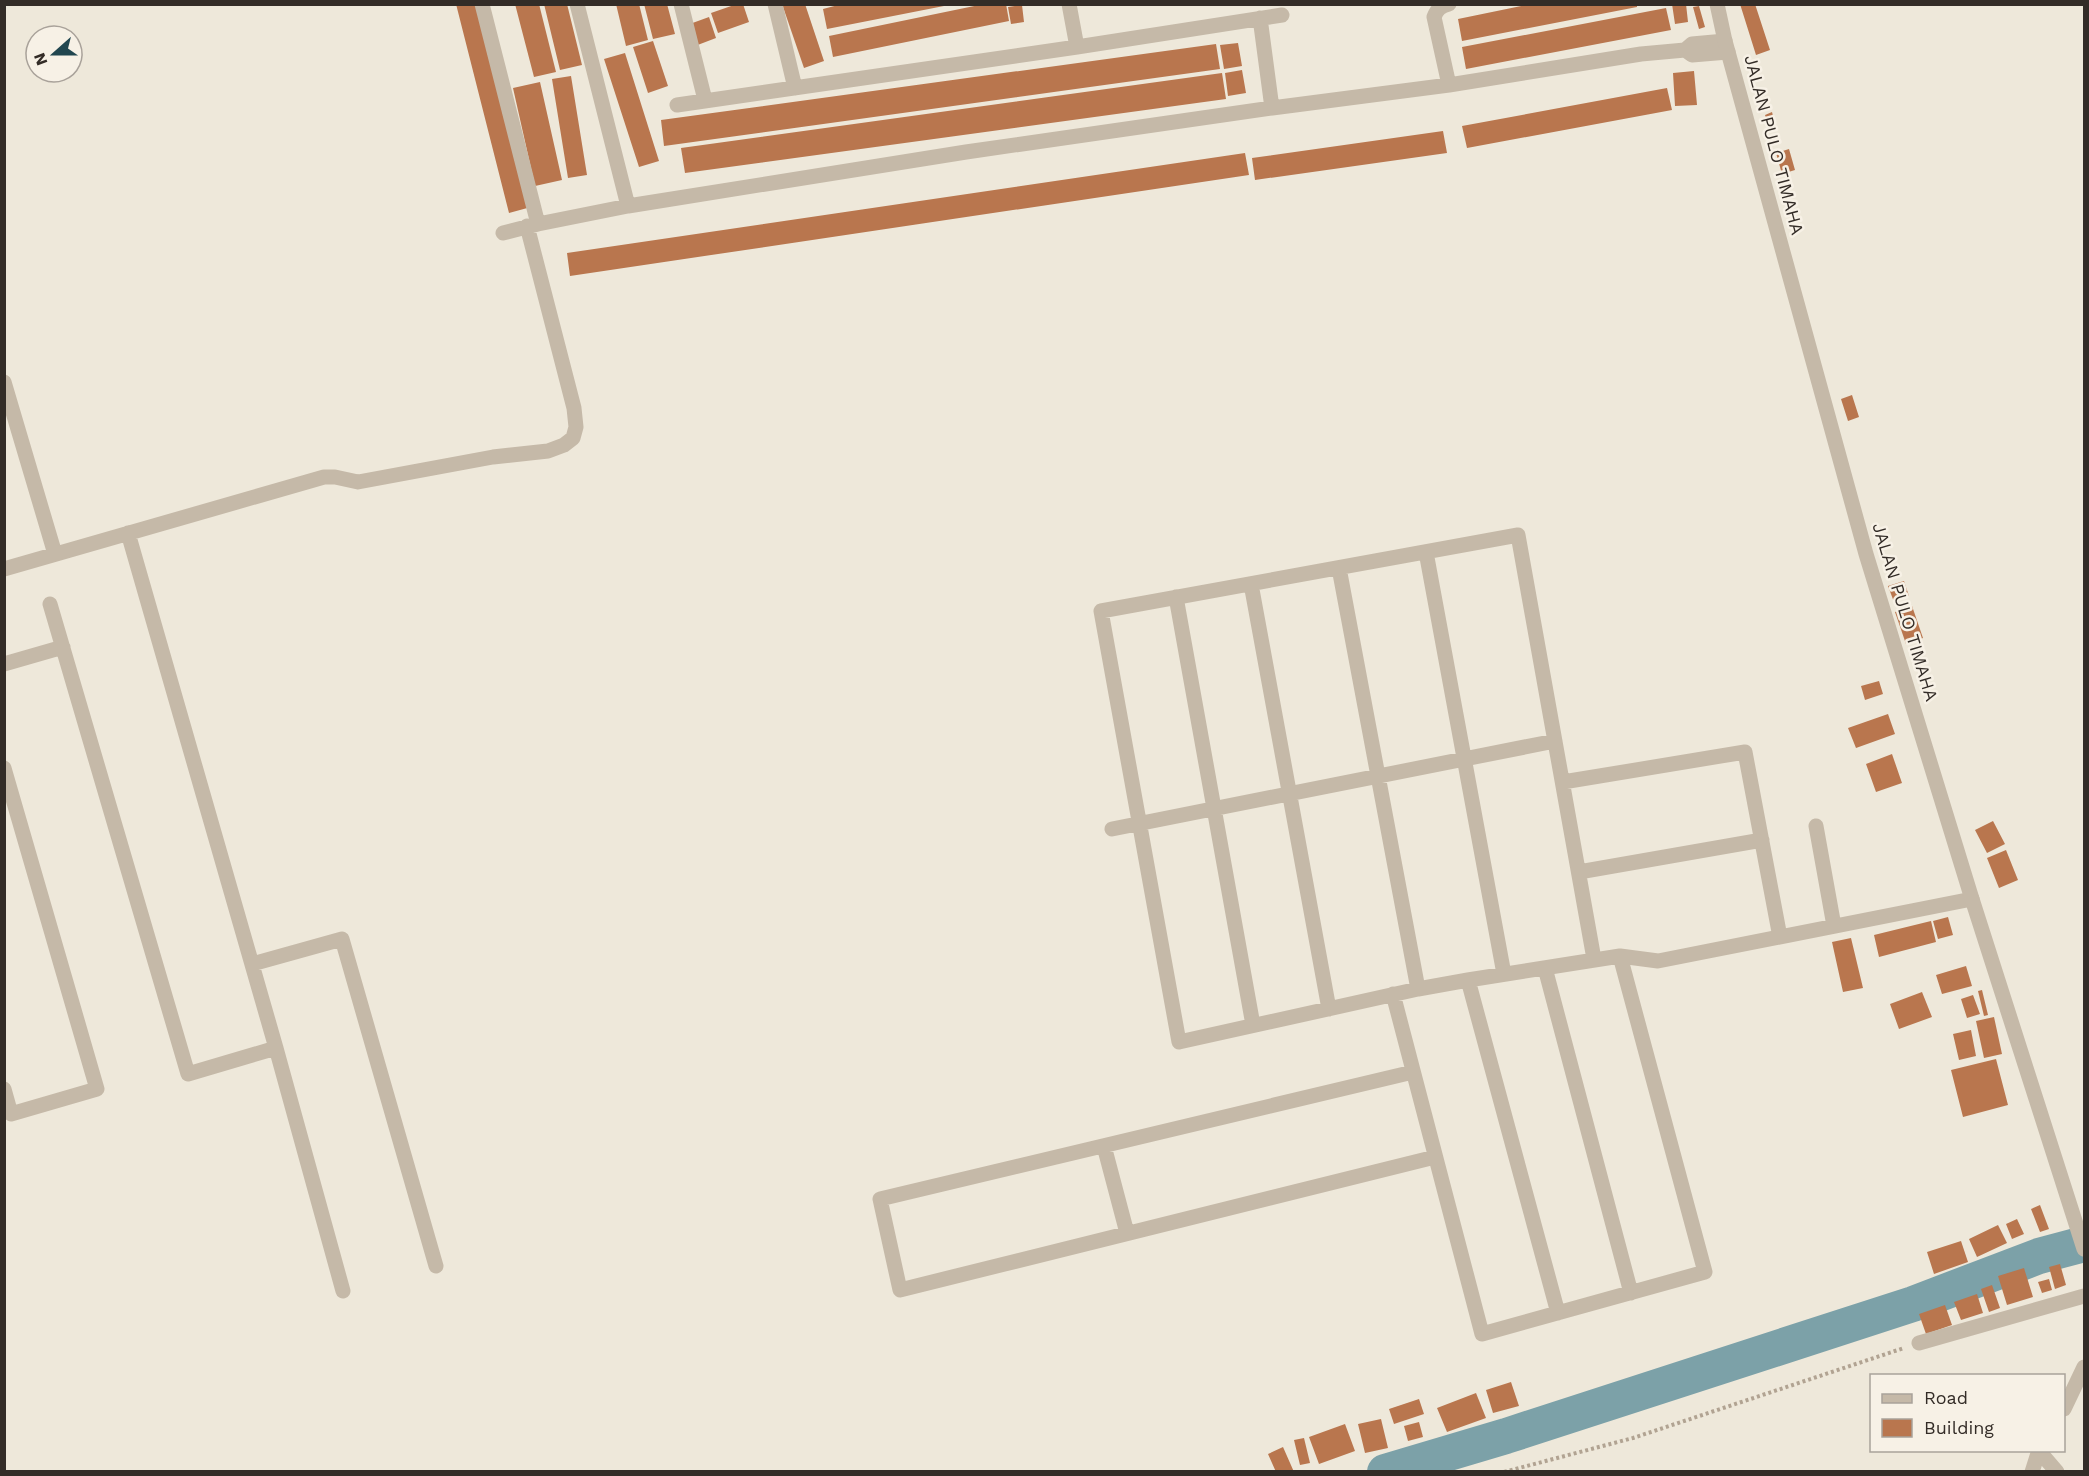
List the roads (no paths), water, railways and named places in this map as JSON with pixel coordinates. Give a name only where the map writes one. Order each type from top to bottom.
[{"type":"street","points":[[4,569],[324,477],[358,482],[493,457],[548,451],[564,445],[573,438],[576,427],[574,408],[482,4]]},
{"type":"street","points":[[577,4],[628,206]]},
{"type":"street","points":[[681,4],[705,100]]},
{"type":"street","points":[[775,4],[795,87]]},
{"type":"street","points":[[1070,4],[1077,47]]},
{"type":"street","points":[[1449,4],[1436,10],[1434,17],[1449,85]]},
{"type":"street","name":"JALAN PULO TIMAHA","points":[[1718,4],[1727,47],[1866,554],[1972,899],[2085,1249]]},
{"type":"street","points":[[676,105],[1282,15]]},
{"type":"street","points":[[1260,18],[1272,108]]},
{"type":"street","points":[[503,233],[628,206],[966,152],[1449,85],[1641,54],[1685,50],[1692,44],[1727,47]]},
{"type":"street","points":[[4,382],[55,554]]},
{"type":"street","points":[[128,533],[276,1048],[343,1291]]},
{"type":"street","points":[[1594,959],[1518,535],[1101,611],[1179,1041],[1468,980],[1620,956],[1658,961],[1972,899]]},
{"type":"street","points":[[1426,552],[1504,974]]},
{"type":"street","points":[[1339,568],[1418,989]]},
{"type":"street","points":[[1251,584],[1329,1009]]},
{"type":"street","points":[[1176,597],[1253,1025]]},
{"type":"street","points":[[51,604],[188,1074],[276,1048]]},
{"type":"street","points":[[4,664],[63,647]]},
{"type":"street","points":[[1112,829],[1555,741]]},
{"type":"street","points":[[1563,782],[1745,752],[1780,937]]},
{"type":"street","points":[[4,768],[97,1089],[12,1114],[4,1089]]},
{"type":"street","points":[[1816,826],[1834,926]]},
{"type":"street","points":[[1579,872],[1762,840]]},
{"type":"street","points":[[252,964],[342,939],[436,1266]]},
{"type":"street","points":[[1393,994],[1482,1334],[1706,1272],[1620,956]]},
{"type":"street","points":[[1545,968],[1631,1293]]},
{"type":"street","points":[[1468,980],[1558,1313]]},
{"type":"street","points":[[1413,1072],[880,1199],[900,1290],[1435,1157]]},
{"type":"street","points":[[1104,1146],[1127,1233]]},
{"type":"street","points":[[1919,1343],[2085,1296]]},
{"type":"street","points":[[2065,1406],[2085,1367]]},
{"type":"street","points":[[2032,1472],[2039,1452]]},
{"type":"street","points":[[2040,1452],[2057,1472]]},
{"type":"waterway","points":[[1385,1472],[1506,1436],[1913,1304],[2039,1256],[2084,1244]]}]
